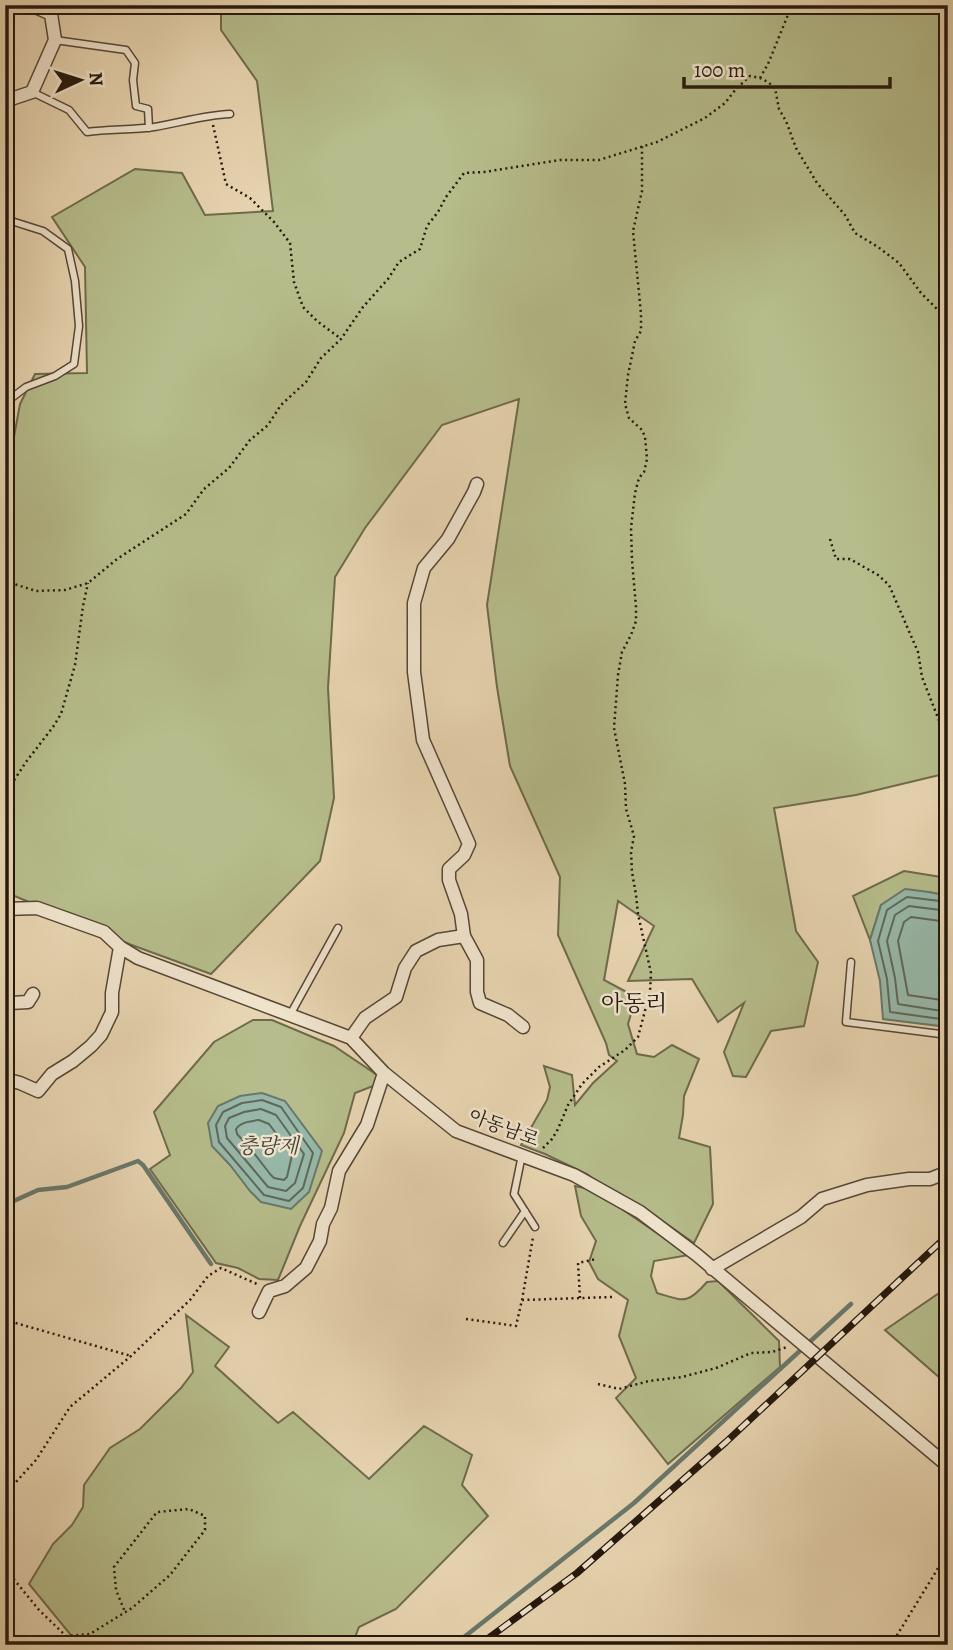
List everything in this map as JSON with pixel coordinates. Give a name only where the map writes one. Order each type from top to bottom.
[{"type":"street","points":[[5,101],[32,92],[55,40],[53,10],[31,5]]},
{"type":"street","points":[[477,484],[448,539],[424,568],[414,603],[414,672],[423,740],[469,844],[464,855],[449,869],[449,880],[461,914],[464,936],[477,960],[477,992],[480,1003],[508,1015],[523,1027]]},
{"type":"street","name":"아동남로","points":[[5,909],[37,908],[104,932],[120,947],[138,958],[351,1038],[384,1073],[456,1131],[574,1175],[640,1212],[697,1255],[948,1466]]},
{"type":"street","points":[[351,1038],[365,1018],[396,996],[405,968],[416,951],[438,940],[464,936]]},
{"type":"street","points":[[5,1079],[38,1091],[52,1074],[73,1061],[101,1035],[112,1013],[112,993],[120,947]]},
{"type":"street","points":[[5,1007],[10,1003],[27,1002],[33,994]]},
{"type":"street","points":[[260,1312],[269,1291],[285,1286],[306,1268],[311,1259],[331,1208],[339,1171],[367,1125],[384,1073]]},
{"type":"street","points":[[712,1269],[801,1217],[822,1199],[867,1185],[930,1179],[948,1172]]},
{"type":"lane","points":[[55,40],[126,50],[135,63],[136,106],[148,109],[149,128]]},
{"type":"lane","points":[[32,92],[69,110],[87,132],[149,128],[211,115],[230,114]]},
{"type":"lane","points":[[5,219],[43,231],[68,249],[75,281],[79,326],[74,364],[55,376],[26,387],[5,403]]},
{"type":"lane","points":[[290,1015],[338,928]]},
{"type":"lane","points":[[851,962],[846,1022],[948,1035]]},
{"type":"lane","points":[[526,1156],[514,1194],[535,1227]]},
{"type":"lane","points":[[503,1243],[524,1211]]},
{"type":"path","points":[[760,78],[792,5]]},
{"type":"path","points":[[5,581],[36,591],[65,590],[88,583],[117,559],[186,514],[204,489],[229,468],[250,440],[268,425],[281,405],[306,382],[321,358],[341,339],[399,262],[420,249],[427,226],[464,173],[560,160],[598,160],[657,142],[705,118],[725,103],[750,76],[760,78],[775,88],[779,109],[796,148],[817,183],[845,215],[855,233],[899,262],[921,293],[948,320]]},
{"type":"path","points":[[211,115],[226,184],[250,198],[290,243],[295,282],[303,307],[341,339]]},
{"type":"path","points":[[526,1156],[540,1152],[552,1139],[582,1083],[638,1037],[650,992],[651,974],[632,872],[631,852],[634,836],[626,809],[625,784],[614,728],[622,652],[636,621],[631,528],[635,493],[647,459],[645,437],[642,430],[629,418],[625,404],[635,341],[641,331],[633,231],[642,191],[642,146]]},
{"type":"path","points":[[830,539],[836,559],[850,559],[878,575],[889,585],[918,652],[922,677],[940,723],[948,735]]},
{"type":"path","points":[[5,794],[61,714],[75,665],[88,583]]},
{"type":"path","points":[[466,1319],[516,1326],[535,1227]]},
{"type":"path","points":[[580,1298],[578,1264],[596,1259]]},
{"type":"path","points":[[5,1493],[36,1460],[70,1407],[131,1356],[190,1300],[208,1276],[221,1269],[269,1291]]},
{"type":"path","points":[[522,1300],[612,1297]]},
{"type":"path","points":[[5,1320],[131,1356]]},
{"type":"path","points":[[598,1384],[619,1390],[649,1381],[682,1377],[716,1368],[751,1353],[803,1346]]},
{"type":"path","points":[[66,1636],[90,1634],[132,1608],[170,1575],[205,1530],[205,1516],[189,1509],[157,1513],[114,1567],[116,1590],[125,1612]]},
{"type":"path","points":[[891,1645],[948,1552]]},
{"type":"path","points":[[5,1572],[66,1636],[68,1645]]},
{"type":"green space","points":[[221,5],[948,5],[948,773],[856,795],[774,808],[796,931],[818,962],[804,1026],[771,1031],[746,1077],[733,1076],[724,1052],[744,1003],[718,1022],[692,979],[628,981],[654,926],[618,901],[604,980],[636,997],[628,1024],[637,1054],[654,1057],[672,1045],[699,1059],[684,1096],[679,1138],[710,1147],[713,1204],[694,1243],[587,1174],[521,1145],[547,1100],[550,1087],[544,1066],[572,1075],[575,1105],[593,1083],[617,1061],[609,1055],[558,935],[560,877],[510,766],[497,687],[487,605],[519,399],[442,425],[365,528],[335,577],[328,688],[334,798],[320,861],[211,974],[129,944],[5,892],[5,445],[13,442],[20,404],[35,374],[87,373],[85,267],[52,217],[135,169],[182,173],[205,215],[273,211],[257,81],[221,30]]},
{"type":"green space","points":[[904,871],[948,876],[948,896],[929,892],[881,905],[870,940],[853,896]]},
{"type":"green space","points":[[253,1020],[272,1020],[334,1046],[386,1081],[355,1093],[344,1133],[278,1280],[259,1279],[238,1268],[216,1263],[150,1169],[170,1155],[154,1112],[214,1042]]},
{"type":"green space","points":[[575,1186],[594,1190],[689,1255],[654,1261],[651,1276],[657,1293],[685,1299],[695,1295],[707,1282],[718,1281],[779,1341],[780,1367],[668,1464],[616,1398],[636,1378],[619,1336],[628,1300],[598,1279],[589,1262],[596,1241],[581,1216]]},
{"type":"green space","points":[[948,1287],[948,1385],[885,1330]]},
{"type":"green space","points":[[186,1315],[229,1347],[215,1366],[278,1423],[293,1412],[369,1479],[424,1426],[472,1455],[462,1485],[488,1516],[396,1609],[359,1627],[352,1645],[79,1645],[29,1584],[53,1544],[72,1525],[83,1507],[84,1485],[110,1448],[140,1429],[181,1388],[193,1372]]},
{"type":"water","points":[[905,889],[948,896],[948,1027],[883,1019],[880,981],[870,940],[881,905]]},
{"type":"water","name":"충량제","points":[[262,1093],[285,1101],[322,1151],[309,1192],[291,1209],[261,1202],[212,1146],[208,1123],[218,1106],[240,1096]]},
{"type":"waterway","points":[[5,1205],[38,1190],[67,1187],[138,1161],[211,1264]]},
{"type":"waterway","points":[[454,1645],[634,1503],[851,1304]]},
{"type":"railway","points":[[479,1645],[577,1573],[726,1442],[948,1235]]},
{"type":"district","name":"아동리","points":[[634,1003]]}]
